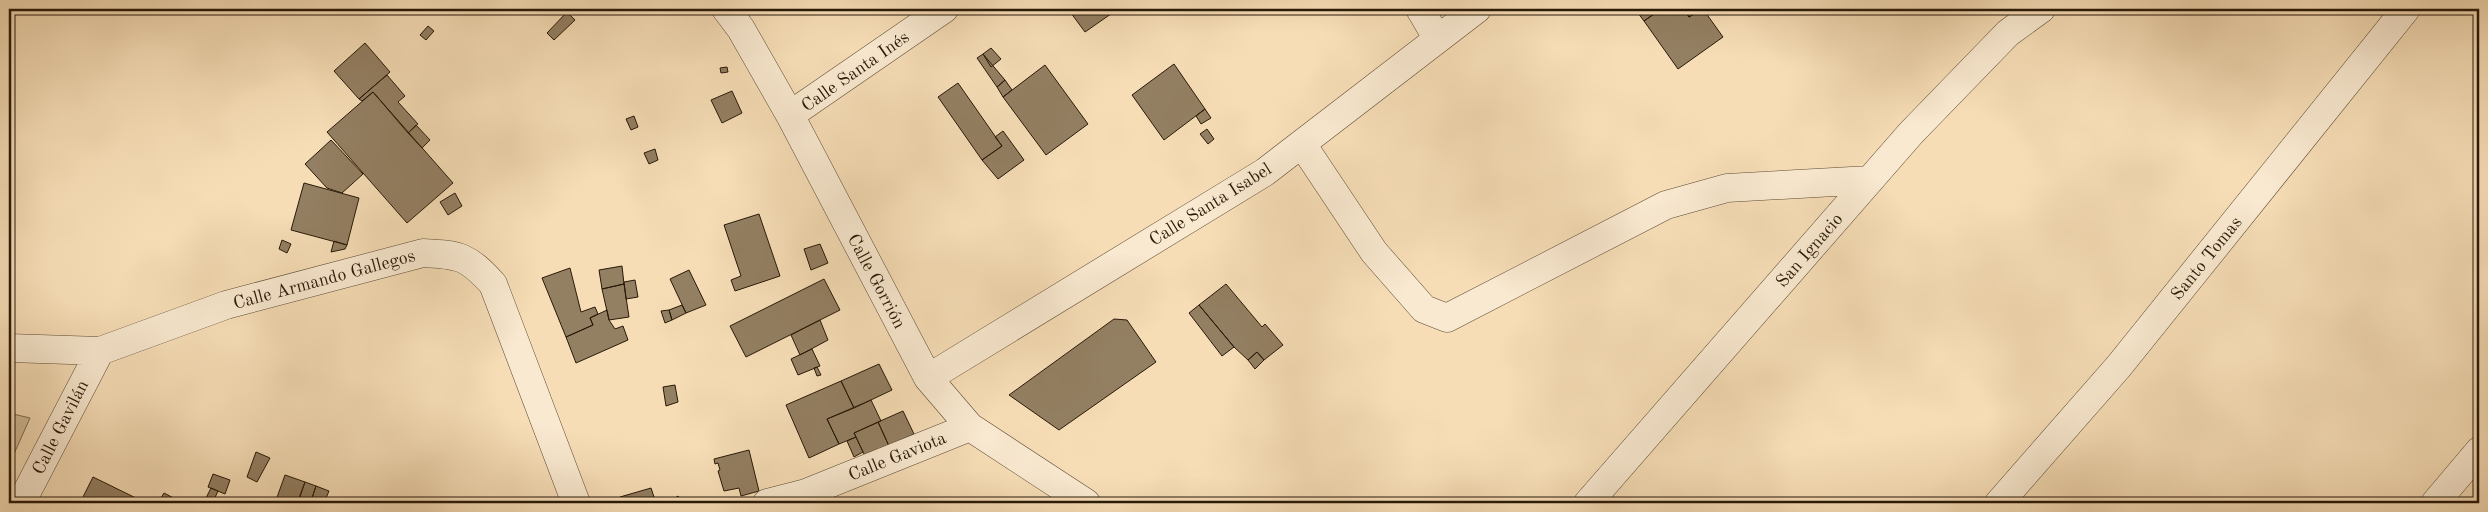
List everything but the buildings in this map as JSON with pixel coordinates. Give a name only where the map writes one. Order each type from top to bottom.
[{"type":"street","name":"Calle Gorrión","points":[[726,9],[741,29],[790,115],[928,378],[970,427],[1086,503]]},
{"type":"street","name":"Calle Santa Inés","points":[[790,115],[944,9]]},
{"type":"street","points":[[1420,9],[1437,38]]},
{"type":"street","name":"Calle Santa Isabel","points":[[928,378],[1265,172],[1477,9]]},
{"type":"street","name":"San Ignacio","points":[[1588,503],[1911,134],[2008,33],[2041,9]]},
{"type":"street","name":"Santo Tomas","points":[[1999,503],[2119,366],[2406,9]]},
{"type":"street","points":[[1302,144],[1374,252],[1424,308],[1447,318],[1666,205],[1728,188],[1870,180]]},
{"type":"street","name":"Calle Armando Gallegos","points":[[9,348],[100,351],[226,305],[423,253],[456,255],[476,265],[493,284],[576,503]]},
{"type":"street","name":"Calle Gavilán","points":[[21,503],[100,351]]},
{"type":"street","name":"Calle Gaviota","points":[[767,503],[806,493],[970,427]]},
{"type":"street","points":[[2435,503],[2479,451]]},
{"type":"shaded area","points":[[9,413],[30,418],[9,465]]}]
